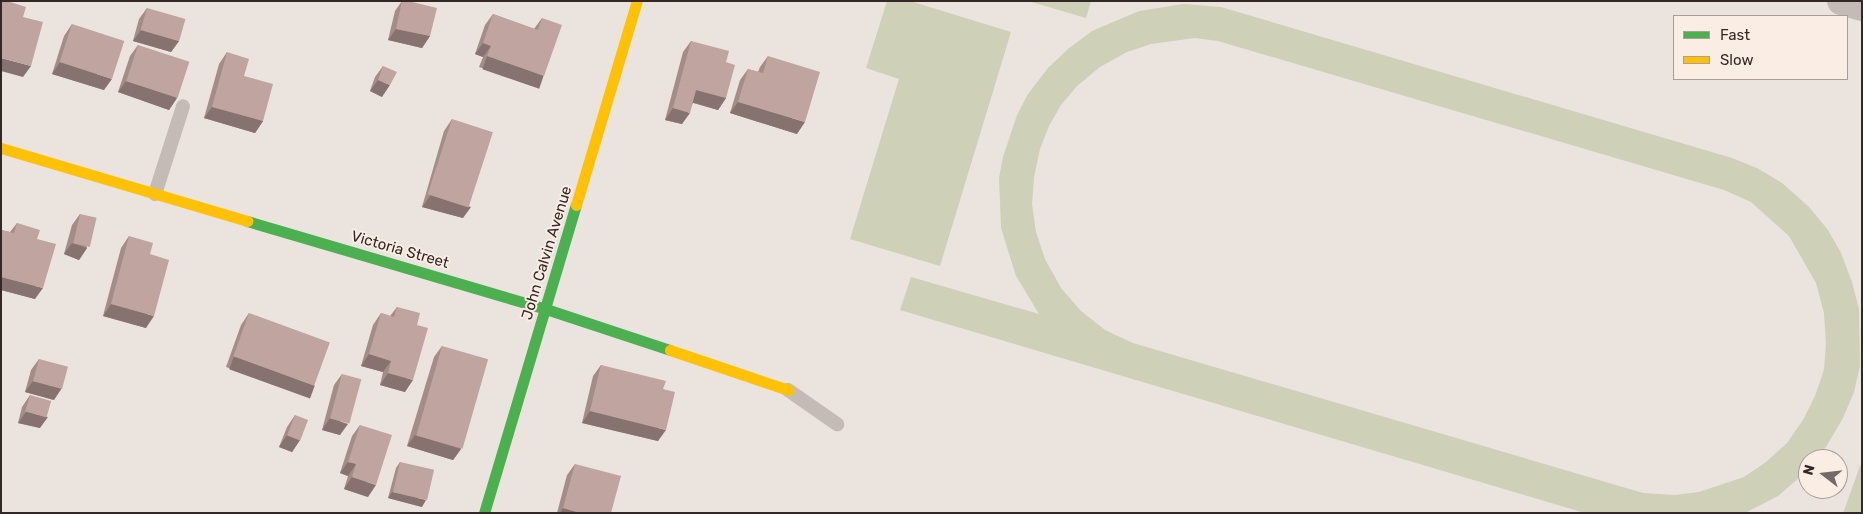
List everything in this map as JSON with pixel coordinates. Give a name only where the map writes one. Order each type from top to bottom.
[{"type":"street","name":"John Calvin Avenue","points":[[484,513],[637,1]]},
{"type":"street","points":[[1841,1],[1862,7]]},
{"type":"street","name":"Victoria Street","points":[[1,148],[546,308],[788,390]]},
{"type":"lane","points":[[155,194],[183,106]]},
{"type":"lane","points":[[788,390],[837,424]]},
{"type":"green space","points":[[887,1],[910,1],[1011,32],[940,266],[850,239],[899,79],[866,68]]},
{"type":"green space","points":[[1028,1],[1091,1],[1086,18]]},
{"type":"green space","points":[[1183,4],[1221,7],[1732,158],[1757,168],[1782,183],[1809,207],[1828,230],[1841,253],[1852,282],[1859,309],[1860,366],[1854,392],[1843,418],[1825,449],[1798,449],[1798,479],[1778,496],[1745,513],[1585,513],[900,310],[911,277],[1039,314],[1016,276],[1001,228],[999,178],[1003,157],[1017,115],[1028,94],[1048,68],[1068,49],[1092,31],[1139,11]],"holes":[[[1195,38],[1218,41],[1724,190],[1751,202],[1789,236],[1816,283],[1824,313],[1826,344],[1824,370],[1815,396],[1803,420],[1787,443],[1766,462],[1744,477],[1699,492],[1675,495],[1643,493],[1133,343],[1105,330],[1081,311],[1061,288],[1045,259],[1036,232],[1032,204],[1034,177],[1040,149],[1049,126],[1061,105],[1077,86],[1100,67],[1127,52],[1151,44]]]},
{"type":"green space","points":[[1862,461],[1862,513],[1843,513]]},
{"type":"building","points":[[1,1],[26,7],[23,17],[43,22],[31,66],[1,58]]},
{"type":"building","points":[[402,1],[437,8],[430,36],[396,29]]},
{"type":"building","points":[[147,8],[185,19],[179,41],[141,30]]},
{"type":"building","points":[[493,14],[538,30],[542,18],[562,25],[544,76],[487,56],[491,46],[483,43]]},
{"type":"building","points":[[72,24],[124,41],[112,79],[60,62]]},
{"type":"building","points":[[691,41],[729,51],[726,62],[735,65],[726,98],[696,90],[690,113],[673,108]]},
{"type":"building","points":[[138,45],[189,62],[178,98],[126,81]]},
{"type":"building","points":[[227,52],[249,59],[244,76],[273,84],[263,121],[212,107]]},
{"type":"building","points":[[768,56],[820,72],[805,122],[738,102],[748,69],[763,73]]},
{"type":"building","points":[[383,66],[397,72],[390,85],[378,80]]},
{"type":"building","points":[[452,119],[493,132],[468,207],[428,194]]},
{"type":"building","points":[[80,214],[97,218],[90,247],[73,243]]},
{"type":"building","points":[[17,223],[40,230],[37,239],[56,244],[43,288],[1,277],[1,230],[14,233]]},
{"type":"building","points":[[129,236],[153,243],[150,254],[169,260],[154,316],[111,304]]},
{"type":"building","points":[[397,307],[420,313],[417,325],[428,328],[413,380],[388,373],[391,361],[369,354],[381,313],[394,317]]},
{"type":"building","points":[[249,313],[330,342],[314,386],[233,356]]},
{"type":"building","points":[[442,346],[488,359],[463,449],[416,435]]},
{"type":"building","points":[[39,359],[68,367],[62,389],[33,381]]},
{"type":"building","points":[[601,365],[666,381],[663,389],[675,392],[666,430],[590,411]]},
{"type":"building","points":[[342,374],[361,379],[349,424],[330,418]]},
{"type":"building","points":[[30,395],[51,401],[46,417],[25,411]]},
{"type":"building","points":[[295,415],[308,420],[300,441],[287,436]]},
{"type":"building","points":[[360,425],[392,435],[376,485],[352,477],[356,464],[348,462]]},
{"type":"building","points":[[400,462],[434,470],[427,500],[393,492]]},
{"type":"building","points":[[575,464],[621,476],[611,513],[580,513],[563,508]]},
{"type":"traffic: fast","points":[[484,513],[576,205]]},
{"type":"traffic: fast","points":[[247,221],[546,309],[670,350]]},
{"type":"traffic: slow","points":[[576,205],[637,1]]},
{"type":"traffic: slow","points":[[1,148],[247,221]]},
{"type":"traffic: slow","points":[[670,350],[788,390]]}]
